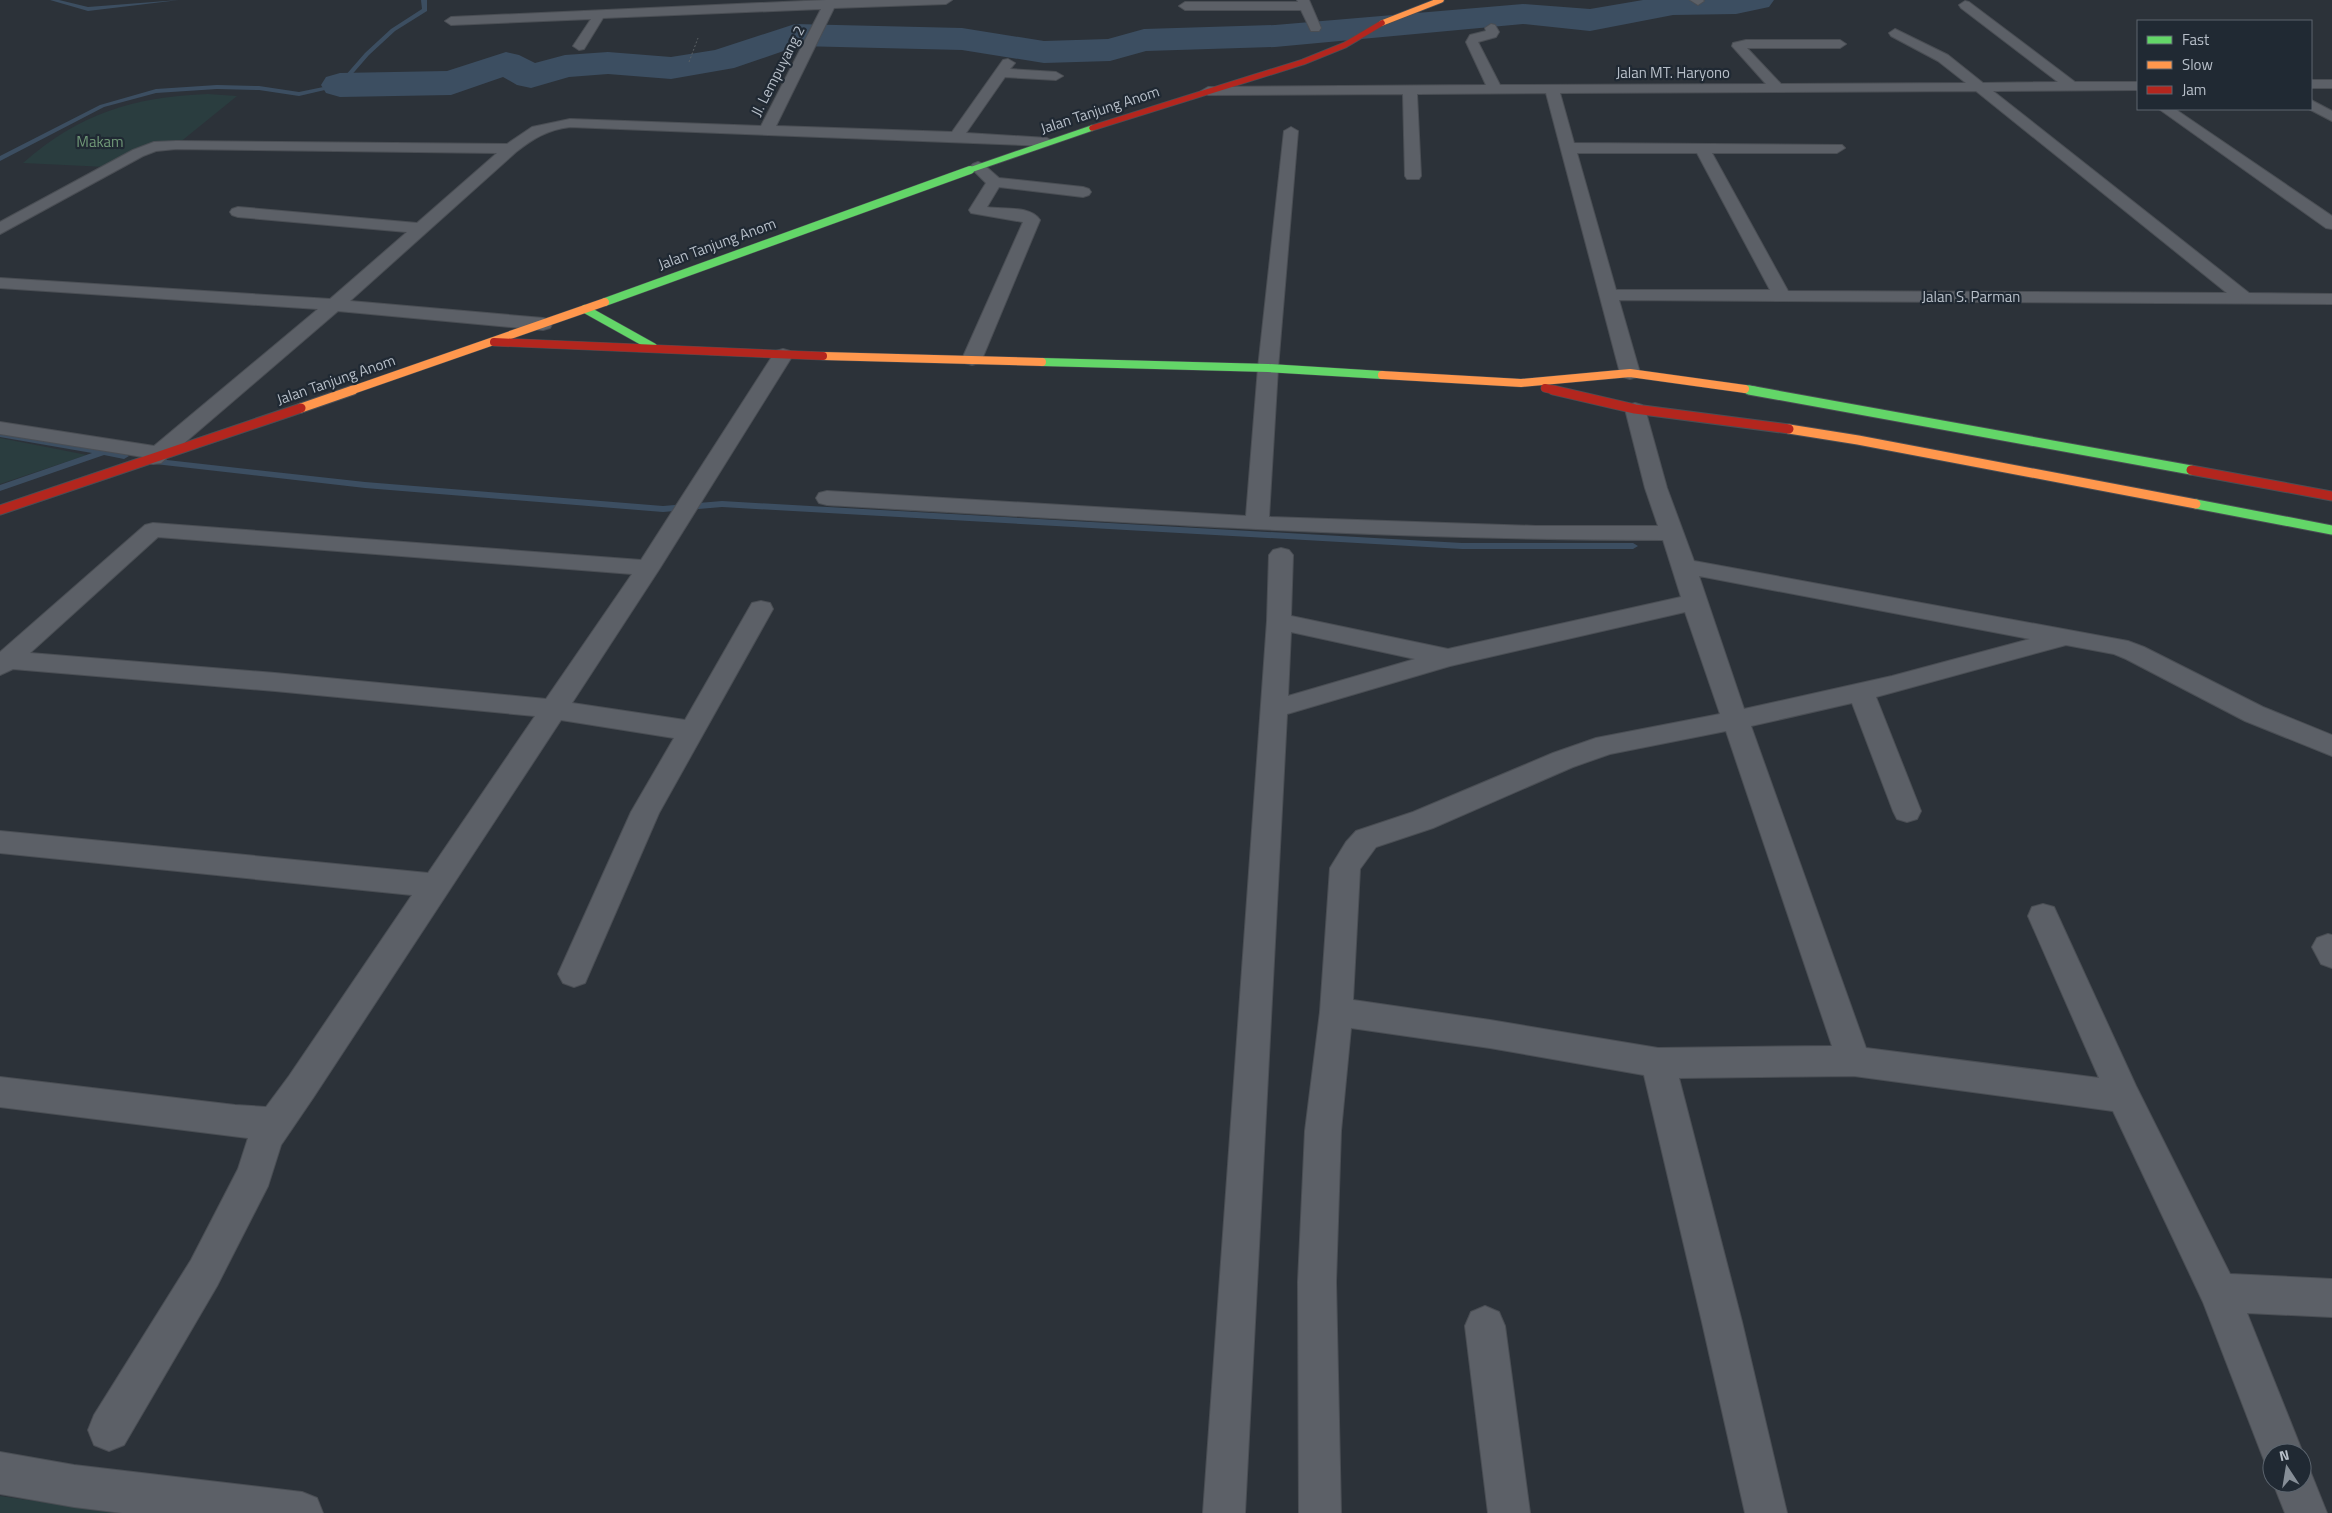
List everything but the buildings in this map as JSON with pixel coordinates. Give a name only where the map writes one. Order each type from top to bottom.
[{"type":"street","points":[[654,12],[662,0]]},
{"type":"street","points":[[451,21],[831,2],[946,0]]},
{"type":"street","name":"Jalan Tanjung Anom","points":[[0,510],[494,342],[1047,142],[1319,56],[1345,46],[1382,23],[1441,0]]},
{"type":"street","name":"Jl. Lempuyang 2","points":[[767,130],[831,2]]},
{"type":"street","points":[[1185,6],[1305,3],[1315,28]]},
{"type":"street","points":[[1965,5],[2073,87]]},
{"type":"street","points":[[579,46],[600,14]]},
{"type":"street","points":[[1490,28],[1493,32],[1492,34],[1475,38],[1472,42],[1495,89]]},
{"type":"street","points":[[1895,33],[1943,58],[2244,298]]},
{"type":"street","points":[[1778,89],[1738,46],[1746,44],[1840,44]]},
{"type":"street","points":[[956,137],[1005,68],[1056,76]]},
{"type":"street","points":[[2312,84],[2332,84]]},
{"type":"street","name":"Jalan MT. Haryono","points":[[1208,91],[2137,87]]},
{"type":"street","points":[[1552,89],[1631,377]]},
{"type":"street","points":[[1410,90],[1414,176]]},
{"type":"street","points":[[2312,105],[2332,117]]},
{"type":"street","points":[[2167,110],[2332,224]]},
{"type":"street","points":[[0,428],[155,456],[255,369],[335,304],[535,129],[570,123],[1047,142]]},
{"type":"street","points":[[1257,522],[1268,368],[1291,131]]},
{"type":"street","points":[[0,229],[138,153],[154,147],[176,145],[511,149]]},
{"type":"street","points":[[1568,148],[1837,148]]},
{"type":"street","points":[[1703,149],[1781,295]]},
{"type":"street","points":[[978,167],[994,182],[1083,192]]},
{"type":"street","points":[[972,359],[1032,220],[1023,216],[993,214],[977,210],[994,182]]},
{"type":"street","points":[[238,212],[420,228]]},
{"type":"street","points":[[0,284],[446,312],[543,324]]},
{"type":"street","name":"Jalan S. Parman","points":[[1610,295],[2332,299]]},
{"type":"street","points":[[584,308],[658,351]]},
{"type":"street","points":[[494,342],[658,351],[1268,368],[1521,383],[1631,377],[1731,387],[2332,496]]},
{"type":"street","points":[[109,1430],[204,1274],[255,1174],[264,1142],[274,1123],[301,1087],[648,568],[783,355]]},
{"type":"street","points":[[1521,383],[1721,419],[1858,440],[2332,530]]},
{"type":"street","points":[[1634,404],[1656,488],[1684,566],[1694,602],[1854,1061]]},
{"type":"street","points":[[827,498],[1257,522],[1526,533],[1672,533]]},
{"type":"street","points":[[4,663],[153,530],[648,568]]},
{"type":"street","points":[[1224,1513],[1279,621],[1281,555]]},
{"type":"street","points":[[1684,566],[2062,638],[2119,647],[2254,714],[2332,746]]},
{"type":"street","points":[[1273,709],[1447,658],[1694,602]]},
{"type":"street","points":[[574,974],[645,812],[761,609]]},
{"type":"street","points":[[1279,621],[1447,658]]},
{"type":"street","points":[[1320,1513],[1317,1282],[1323,1131],[1336,1012],[1345,868],[1356,850],[1366,839],[1423,820],[1563,760],[1606,745],[1736,720],[1861,692],[2062,638]]},
{"type":"street","points":[[4,663],[285,682],[552,709],[692,731]]},
{"type":"street","points":[[1861,692],[1907,811]]},
{"type":"street","points":[[0,842],[436,886]]},
{"type":"street","points":[[2043,916],[2124,1097],[2219,1293],[2278,1443]]},
{"type":"street","points":[[1336,1012],[1490,1034],[1658,1062],[1854,1061],[2124,1097]]},
{"type":"street","points":[[1658,1062],[1722,1322],[1766,1513]]},
{"type":"street","points":[[0,1092],[235,1121],[274,1123]]},
{"type":"street","points":[[2219,1293],[2332,1298]]},
{"type":"street","points":[[1485,1326],[1509,1513]]},
{"type":"street","points":[[0,1473],[74,1486],[302,1513]]},
{"type":"street","points":[[2298,1493],[2306,1513]]},
{"type":"green space","name":"Makam","points":[[208,94],[237,96],[179,143],[106,167],[23,163],[65,132],[109,111],[155,99]]},
{"type":"green space","points":[[0,438],[87,455],[0,484]]},
{"type":"green space","points":[[0,1496],[119,1513],[0,1513]]},
{"type":"waterway","points":[[53,0],[88,9],[176,0]]},
{"type":"waterway","points":[[0,159],[102,106],[156,91],[217,87],[259,88],[299,94],[340,85],[367,54],[393,30],[425,10],[424,0]]},
{"type":"waterway","points":[[340,85],[451,83],[506,63],[531,77],[565,66],[608,63],[671,68],[721,60],[795,35],[962,39],[1044,52],[1110,50],[1144,40],[1275,36],[1523,14],[1590,20],[1673,5],[1736,4],[1757,0]]},
{"type":"waterway","points":[[0,434],[124,456]]},
{"type":"waterway","points":[[0,488],[102,453]]},
{"type":"waterway","points":[[158,462],[365,485],[663,509],[722,504],[1462,546],[1633,546]]},
{"type":"traffic: fast","points":[[605,302],[1047,142],[1092,128]]},
{"type":"traffic: fast","points":[[585,309],[653,347]]},
{"type":"traffic: fast","points":[[1042,362],[1268,368],[1382,375]]},
{"type":"traffic: fast","points":[[1745,389],[2191,470]]},
{"type":"traffic: fast","points":[[2196,504],[2332,530]]},
{"type":"traffic: slow","points":[[1382,23],[1441,0]]},
{"type":"traffic: slow","points":[[301,408],[605,302]]},
{"type":"traffic: slow","points":[[823,356],[1042,362]]},
{"type":"traffic: slow","points":[[1382,375],[1521,383],[1630,373],[1745,389]]},
{"type":"traffic: slow","points":[[1789,429],[1858,440],[2196,504]]},
{"type":"traffic: jam","points":[[1092,128],[1303,62],[1345,45],[1382,23]]},
{"type":"traffic: jam","points":[[494,342],[823,356]]},
{"type":"traffic: jam","points":[[1545,388],[1635,409],[1789,429]]},
{"type":"traffic: jam","points":[[0,510],[301,408]]},
{"type":"traffic: jam","points":[[2191,470],[2332,496]]}]
